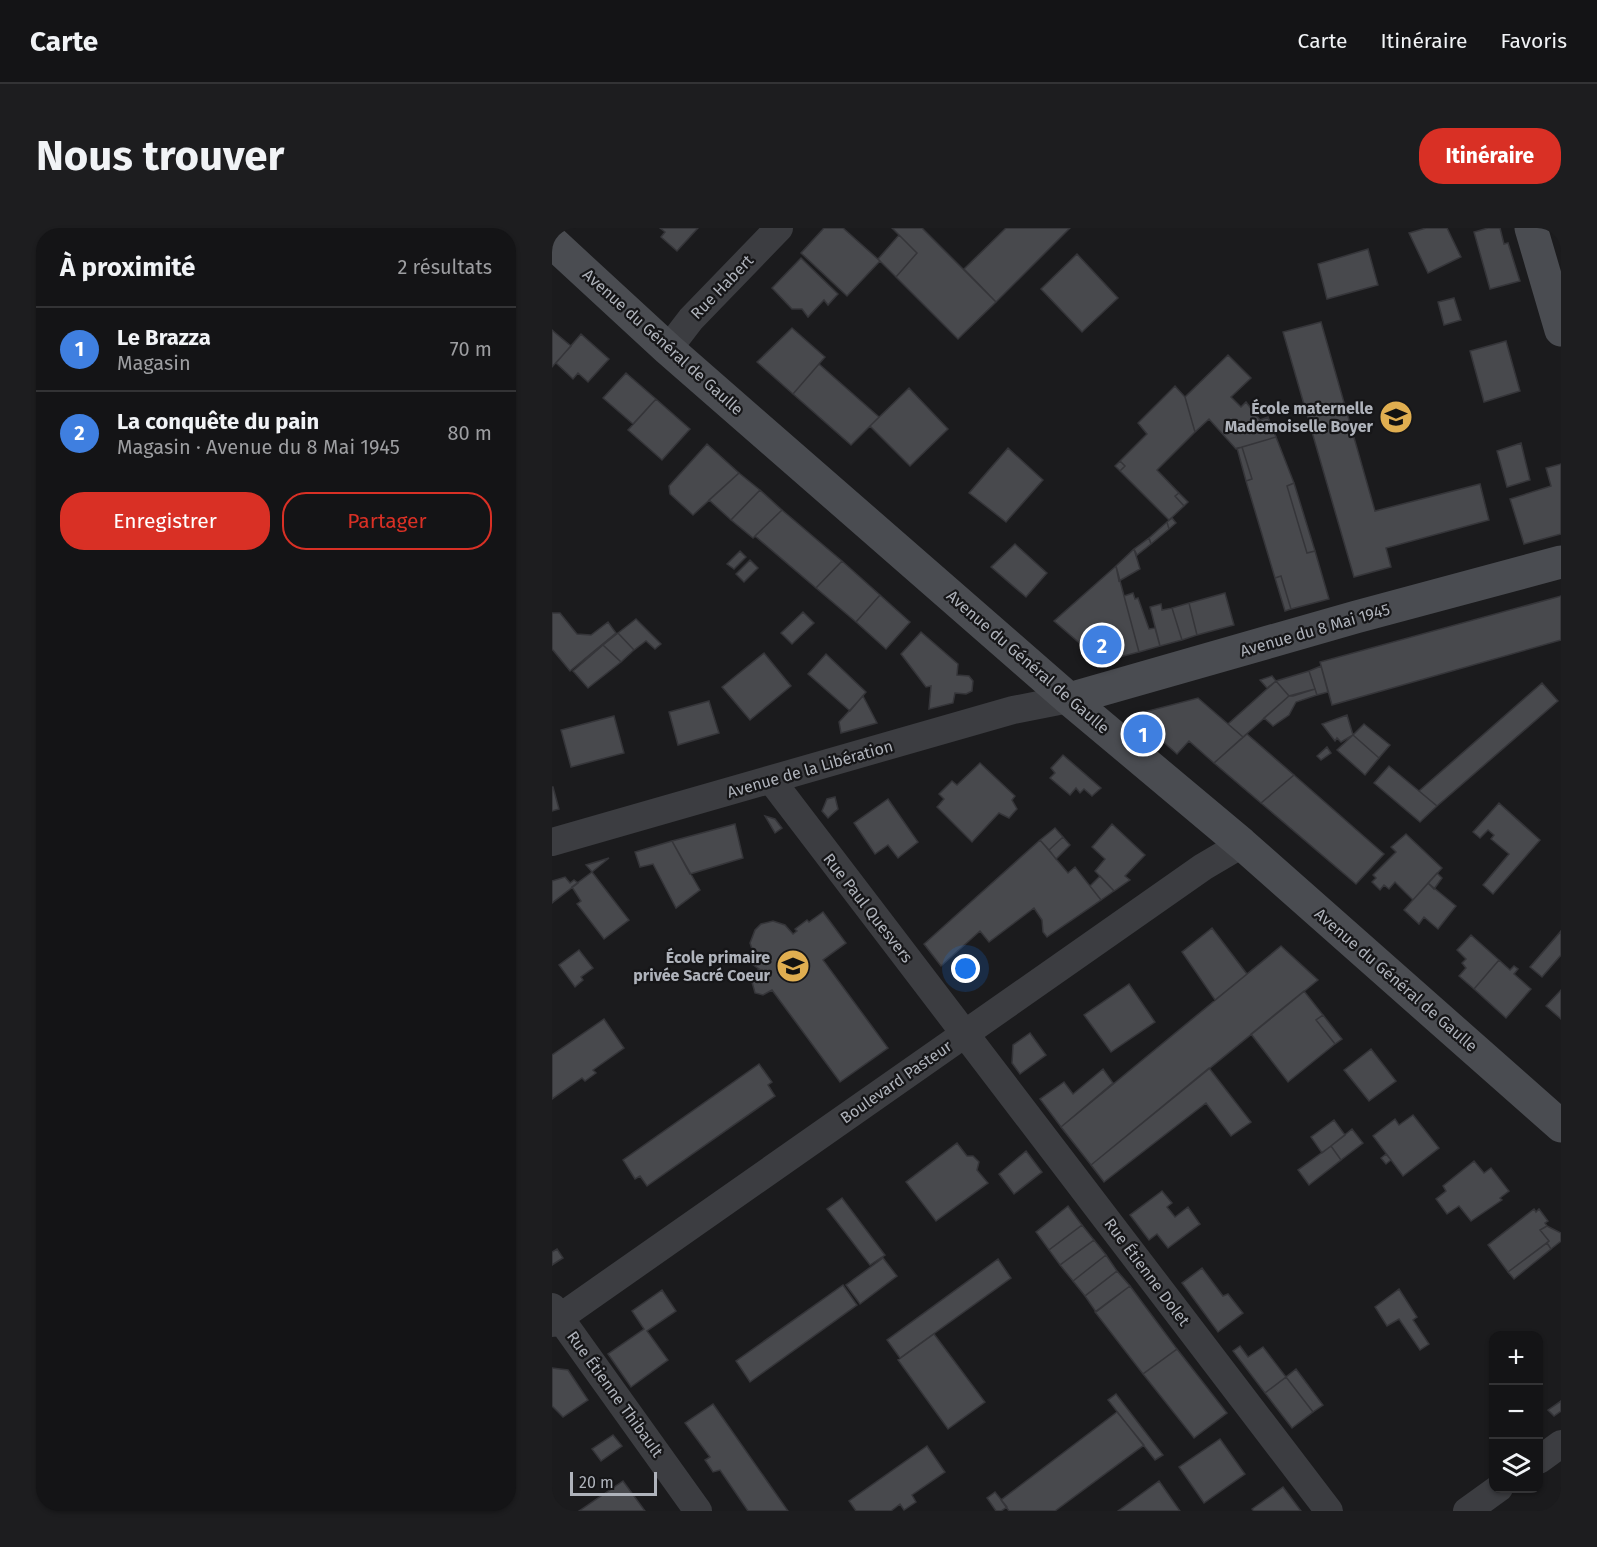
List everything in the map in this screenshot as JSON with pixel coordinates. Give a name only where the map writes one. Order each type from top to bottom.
[{"type":"main road","points":[[1531,228],[1561,330]]},
{"type":"main road","name":"Avenue du Général de Gaulle","points":[[552,242],[668,349],[1069,699],[1242,844],[1561,1126]]},
{"type":"main road","name":"Avenue du 8 Mai 1945","points":[[1069,699],[1356,617],[1561,562]]},
{"type":"street","name":"Rue Habert","points":[[668,349],[691,319],[779,228]]},
{"type":"street","name":"Avenue de la Libération","points":[[552,842],[772,781],[1013,710],[1069,699]]},
{"type":"street","name":"Rue Paul Quesvers","points":[[772,781],[965,1034]]},
{"type":"street","name":"Boulevard Pasteur","points":[[555,1316],[1203,867],[1242,844]]},
{"type":"street","name":"Rue Étienne Dolet","points":[[965,1034],[1329,1511]]},
{"type":"street","name":"Rue Étienne Thibault","points":[[555,1316],[698,1511]]},
{"type":"street","points":[[1543,1457],[1561,1444]]},
{"type":"street","points":[[1467,1511],[1492,1493]]},
{"type":"building","points":[[660,228],[698,228],[677,251],[661,237],[665,232]]},
{"type":"building","points":[[824,228],[843,228],[880,261],[847,296],[801,253]]},
{"type":"building","points":[[892,228],[922,228],[996,302],[958,339],[896,277],[917,253]]},
{"type":"building","points":[[1006,228],[1070,228],[996,302],[964,269]]},
{"type":"building","points":[[1426,228],[1447,228],[1461,257],[1428,273],[1409,233]]},
{"type":"building","points":[[1488,228],[1500,228],[1504,244],[1508,243],[1520,281],[1490,289],[1474,232]]},
{"type":"building","points":[[899,235],[917,253],[896,277],[878,259]]},
{"type":"building","points":[[1368,249],[1378,285],[1327,299],[1318,264]]},
{"type":"building","points":[[1077,254],[1118,298],[1082,332],[1041,289]]},
{"type":"building","points":[[801,258],[838,294],[828,305],[824,300],[808,317],[802,309],[792,309],[772,288]]},
{"type":"building","points":[[1454,298],[1461,320],[1444,325],[1438,302]]},
{"type":"building","points":[[1321,322],[1375,511],[1480,484],[1489,520],[1386,548],[1391,567],[1354,577],[1283,332]]},
{"type":"building","points":[[792,328],[825,357],[793,394],[757,362]]},
{"type":"building","points":[[552,330],[571,346],[552,367]]},
{"type":"building","points":[[581,334],[609,359],[588,382],[578,373],[573,379],[556,363]]},
{"type":"building","points":[[1506,341],[1520,391],[1484,402],[1470,351]]},
{"type":"building","points":[[1228,355],[1251,378],[1231,397],[1241,407],[1246,402],[1260,420],[1268,417],[1276,437],[1236,449],[1209,419],[1195,432],[1185,397]]},
{"type":"building","points":[[819,364],[879,417],[851,445],[793,394]]},
{"type":"building","points":[[626,373],[656,399],[633,424],[603,398]]},
{"type":"building","points":[[1175,386],[1185,397],[1195,432],[1157,470],[1179,493],[1175,496],[1184,506],[1169,520],[1120,471],[1125,466],[1120,461],[1147,434],[1138,423]]},
{"type":"building","points":[[909,388],[948,429],[910,466],[870,426]]},
{"type":"building","points":[[656,399],[690,429],[662,460],[628,430]]},
{"type":"building","points":[[1276,437],[1294,483],[1287,486],[1307,553],[1315,551],[1329,599],[1291,609],[1281,576],[1275,578],[1246,481],[1252,479],[1242,447]]},
{"type":"building","points":[[1521,443],[1530,480],[1507,487],[1497,451]]},
{"type":"building","points":[[707,444],[739,473],[693,515],[670,494],[669,486]]},
{"type":"building","points":[[1242,447],[1252,479],[1246,481],[1237,448]]},
{"type":"building","points":[[1008,448],[1043,480],[1006,522],[969,493]]},
{"type":"building","points":[[1120,461],[1125,466],[1120,471],[1115,466]]},
{"type":"building","points":[[1561,464],[1561,534],[1524,544],[1510,499],[1551,486],[1546,468]]},
{"type":"building","points":[[739,473],[760,490],[731,520],[709,500]]},
{"type":"building","points":[[1294,483],[1315,551],[1307,553],[1287,486]]},
{"type":"building","points":[[760,490],[782,510],[753,538],[731,520]]},
{"type":"building","points":[[1179,493],[1188,502],[1184,506],[1175,496]]},
{"type":"building","points":[[782,510],[842,561],[816,588],[755,536]]},
{"type":"building","points":[[1172,518],[1176,523],[1169,529],[1167,522]]},
{"type":"building","points":[[1167,522],[1169,529],[1151,544],[1149,538]]},
{"type":"building","points":[[1149,538],[1151,544],[1137,555],[1134,549]]},
{"type":"building","points":[[1015,544],[1047,573],[1026,597],[991,567]]},
{"type":"building","points":[[1134,549],[1140,569],[1119,581],[1116,566]]},
{"type":"building","points":[[740,551],[746,557],[734,569],[727,564]]},
{"type":"building","points":[[750,560],[758,568],[744,582],[736,574]]},
{"type":"building","points":[[842,561],[880,595],[856,622],[816,588]]},
{"type":"building","points":[[1116,566],[1139,652],[1108,660],[1098,659],[1054,621]]},
{"type":"building","points":[[1281,576],[1291,609],[1285,611],[1275,578]]},
{"type":"building","points":[[1133,593],[1135,599],[1138,598],[1149,629],[1155,628],[1160,646],[1139,652],[1124,596]]},
{"type":"building","points":[[1225,593],[1234,625],[1197,635],[1189,603]]},
{"type":"building","points":[[880,595],[910,622],[886,649],[856,622]]},
{"type":"building","points":[[1561,596],[1561,640],[1332,705],[1320,662]]},
{"type":"building","points":[[1189,603],[1197,635],[1182,640],[1172,608]]},
{"type":"building","points":[[1161,604],[1162,610],[1172,608],[1182,640],[1160,646],[1150,607]]},
{"type":"building","points":[[803,612],[814,623],[792,644],[781,633]]},
{"type":"building","points":[[552,613],[560,613],[577,634],[591,635],[608,622],[616,633],[570,671],[552,649]]},
{"type":"building","points":[[636,619],[661,644],[655,649],[646,641],[634,650],[618,633]]},
{"type":"building","points":[[921,632],[958,664],[957,675],[969,676],[973,681],[972,691],[966,694],[955,693],[953,703],[929,709],[931,686],[926,687],[901,654]]},
{"type":"building","points":[[618,633],[634,650],[621,662],[603,645]]},
{"type":"building","points":[[603,645],[621,662],[588,688],[573,671]]},
{"type":"building","points":[[764,653],[791,686],[750,720],[722,687]]},
{"type":"building","points":[[826,654],[866,692],[850,711],[808,674]]},
{"type":"building","points":[[1321,666],[1328,692],[1317,695],[1309,671]]},
{"type":"building","points":[[1309,671],[1315,689],[1293,696],[1289,696],[1276,681]]},
{"type":"building","points":[[1272,676],[1276,681],[1267,688],[1260,680]]},
{"type":"building","points":[[1276,681],[1289,696],[1243,737],[1228,724]]},
{"type":"building","points":[[1542,683],[1558,701],[1437,806],[1419,791]]},
{"type":"building","points":[[1315,689],[1317,695],[1296,702],[1289,715],[1273,726],[1264,718],[1289,696]]},
{"type":"building","points":[[863,696],[877,723],[841,733],[839,722]]},
{"type":"building","points":[[1198,698],[1243,737],[1214,763],[1189,741],[1177,754],[1141,722],[1144,712]]},
{"type":"building","points":[[709,701],[719,733],[678,745],[669,712]]},
{"type":"building","points":[[1347,715],[1353,735],[1341,742],[1337,738],[1335,741],[1322,724]]},
{"type":"building","points":[[614,716],[624,753],[571,767],[561,730]]},
{"type":"building","points":[[1364,724],[1390,745],[1379,758],[1353,735]]},
{"type":"building","points":[[1247,734],[1294,775],[1261,803],[1214,763]]},
{"type":"building","points":[[1353,735],[1379,758],[1365,775],[1337,750]]},
{"type":"building","points":[[1327,747],[1331,753],[1321,760],[1317,756]]},
{"type":"building","points":[[1063,755],[1101,788],[1092,796],[1084,789],[1080,793],[1076,788],[1070,795],[1050,778],[1055,773],[1051,768]]},
{"type":"building","points":[[980,763],[1015,796],[1012,800],[1017,809],[1009,818],[999,813],[972,842],[937,807],[944,799],[939,794],[952,781],[957,785]]},
{"type":"building","points":[[1389,766],[1437,806],[1420,822],[1374,783]]},
{"type":"building","points":[[1294,775],[1384,854],[1356,884],[1261,803]]},
{"type":"building","points":[[552,787],[559,809],[552,811]]},
{"type":"building","points":[[835,797],[838,809],[828,818],[822,811],[827,799]]},
{"type":"building","points":[[888,799],[918,842],[898,858],[888,845],[875,854],[854,823]]},
{"type":"building","points":[[1499,803],[1540,840],[1493,894],[1483,885],[1509,854],[1491,839],[1494,835],[1488,830],[1480,838],[1473,832]]},
{"type":"building","points":[[765,816],[775,819],[782,828],[775,833]]},
{"type":"building","points":[[735,824],[743,858],[690,874],[672,841]]},
{"type":"building","points":[[1112,824],[1145,855],[1125,876],[1130,880],[1114,891],[1095,871],[1105,859],[1092,847]]},
{"type":"building","points":[[1055,828],[1063,837],[1049,850],[1040,840]]},
{"type":"building","points":[[1406,834],[1442,868],[1413,900],[1395,882],[1389,889],[1384,885],[1380,890],[1372,882],[1376,878],[1373,875],[1396,852],[1391,847]]},
{"type":"building","points":[[1063,837],[1070,845],[1056,859],[1049,850]]},
{"type":"building","points":[[1040,840],[1068,873],[1075,867],[1101,900],[1047,937],[1043,932],[1042,920],[1034,908],[989,942],[980,931],[941,966],[924,944]]},
{"type":"building","points":[[672,841],[700,890],[676,908],[653,864],[640,867],[635,852]]},
{"type":"building","points":[[609,858],[592,872],[586,865]]},
{"type":"building","points":[[592,872],[629,920],[604,939],[577,904],[581,901],[572,887]]},
{"type":"building","points":[[1437,873],[1442,878],[1434,889],[1428,883]]},
{"type":"building","points":[[1100,876],[1114,891],[1101,900],[1090,886]]},
{"type":"building","points":[[565,877],[570,883],[574,880],[578,883],[552,903],[552,881]]},
{"type":"building","points":[[1428,883],[1456,906],[1438,929],[1424,917],[1419,924],[1404,910]]},
{"type":"building","points":[[823,912],[846,943],[823,960],[888,1048],[840,1082],[772,990],[763,995],[755,993],[750,975],[759,969],[749,962],[755,958],[750,943],[755,930],[761,924],[773,921],[785,925],[793,934],[797,931],[795,929],[807,920],[809,922]]},
{"type":"building","points":[[1212,928],[1247,974],[1215,1000],[1182,952]]},
{"type":"building","points":[[1561,931],[1561,955],[1542,977],[1530,967]]},
{"type":"building","points":[[1471,935],[1499,960],[1474,989],[1459,976],[1466,968],[1462,963],[1466,959],[1457,950]]},
{"type":"building","points":[[1281,946],[1318,980],[1091,1165],[1061,1127]]},
{"type":"building","points":[[579,950],[593,968],[581,977],[583,980],[575,987],[559,965]]},
{"type":"building","points":[[1499,960],[1510,970],[1514,966],[1518,969],[1514,974],[1531,989],[1506,1018],[1474,989]]},
{"type":"building","points":[[1129,984],[1155,1022],[1111,1052],[1084,1015]]},
{"type":"building","points":[[1561,990],[1561,1019],[1546,1006]]},
{"type":"building","points":[[1304,991],[1323,1015],[1316,1020],[1335,1044],[1288,1082],[1251,1034]]},
{"type":"building","points":[[1323,1015],[1342,1039],[1335,1044],[1316,1020]]},
{"type":"building","points":[[604,1019],[624,1048],[593,1070],[596,1073],[585,1081],[582,1078],[552,1099],[552,1055]]},
{"type":"building","points":[[1030,1033],[1046,1055],[1020,1074],[1012,1063],[1013,1045]]},
{"type":"building","points":[[1371,1049],[1396,1081],[1369,1101],[1344,1070]]},
{"type":"building","points":[[759,1064],[772,1082],[768,1085],[775,1096],[647,1186],[640,1176],[635,1179],[623,1160]]},
{"type":"building","points":[[1209,1068],[1251,1122],[1231,1136],[1206,1103],[1104,1182],[1091,1165]]},
{"type":"building","points":[[1103,1069],[1113,1083],[1061,1127],[1040,1099],[1064,1082],[1073,1094]]},
{"type":"building","points":[[1413,1115],[1439,1148],[1403,1176],[1373,1136],[1395,1119],[1399,1125]]},
{"type":"building","points":[[1334,1120],[1345,1135],[1322,1153],[1311,1137]]},
{"type":"building","points":[[1352,1129],[1363,1143],[1341,1160],[1331,1146]]},
{"type":"building","points":[[957,1143],[967,1156],[973,1156],[979,1162],[977,1170],[988,1183],[936,1221],[906,1182]]},
{"type":"building","points":[[1331,1146],[1341,1160],[1309,1185],[1298,1170]]},
{"type":"building","points":[[1026,1151],[1042,1172],[1014,1194],[999,1174]]},
{"type":"building","points":[[1386,1154],[1391,1160],[1386,1164],[1381,1158]]},
{"type":"building","points":[[1474,1161],[1484,1173],[1491,1168],[1509,1191],[1500,1198],[1502,1200],[1471,1221],[1459,1206],[1447,1214],[1436,1199],[1446,1191],[1443,1186]]},
{"type":"building","points":[[1162,1191],[1172,1203],[1167,1207],[1175,1217],[1188,1207],[1200,1224],[1168,1248],[1157,1234],[1149,1240],[1130,1215]]},
{"type":"building","points":[[842,1198],[885,1255],[870,1265],[827,1209]]},
{"type":"building","points":[[1068,1206],[1082,1225],[1049,1250],[1036,1232]]},
{"type":"building","points":[[1534,1209],[1536,1212],[1539,1209],[1548,1221],[1545,1223],[1547,1226],[1540,1230],[1549,1241],[1508,1272],[1488,1245]]},
{"type":"building","points":[[1082,1225],[1094,1240],[1060,1265],[1049,1250]]},
{"type":"building","points":[[1547,1226],[1561,1233],[1561,1241],[1551,1249],[1547,1243],[1549,1241],[1540,1230]]},
{"type":"building","points":[[1094,1240],[1106,1255],[1073,1281],[1060,1265]]},
{"type":"building","points":[[1547,1243],[1551,1249],[1514,1279],[1508,1272]]},
{"type":"building","points":[[557,1249],[563,1258],[552,1265],[552,1252]]},
{"type":"building","points":[[1106,1255],[1117,1271],[1085,1296],[1073,1281]]},
{"type":"building","points":[[883,1258],[897,1276],[860,1304],[846,1285]]},
{"type":"building","points":[[998,1259],[1011,1278],[900,1358],[887,1340]]},
{"type":"building","points":[[1202,1268],[1223,1296],[1228,1294],[1243,1313],[1218,1332],[1182,1283]]},
{"type":"building","points":[[1117,1271],[1130,1286],[1096,1312],[1085,1296]]},
{"type":"building","points":[[843,1285],[857,1305],[750,1382],[736,1361]]},
{"type":"building","points":[[1130,1286],[1177,1349],[1143,1374],[1095,1312]]},
{"type":"building","points":[[1399,1289],[1417,1317],[1413,1320],[1429,1344],[1420,1350],[1399,1319],[1387,1326],[1375,1307]]},
{"type":"building","points":[[662,1290],[676,1311],[647,1331],[668,1360],[631,1387],[608,1354],[644,1329],[632,1311]]},
{"type":"building","points":[[934,1334],[985,1402],[948,1429],[898,1360]]},
{"type":"building","points":[[1240,1346],[1248,1357],[1263,1347],[1286,1377],[1265,1393],[1233,1351]]},
{"type":"building","points":[[1177,1349],[1227,1413],[1194,1438],[1143,1374]]},
{"type":"building","points":[[552,1368],[568,1370],[588,1400],[563,1417],[552,1406]]},
{"type":"building","points":[[1296,1369],[1323,1405],[1313,1412],[1286,1377]]},
{"type":"building","points":[[1286,1377],[1313,1412],[1292,1428],[1265,1393]]},
{"type":"building","points":[[1116,1394],[1163,1455],[1155,1460],[1108,1400]]},
{"type":"building","points":[[1561,1401],[1561,1411],[1554,1416],[1548,1410]]},
{"type":"building","points":[[713,1404],[788,1511],[748,1511],[720,1470],[713,1472],[705,1460],[710,1457],[685,1423]]},
{"type":"building","points":[[1117,1412],[1144,1445],[1055,1511],[1009,1511],[1001,1500]]},
{"type":"building","points":[[613,1435],[622,1446],[601,1461],[592,1449]]},
{"type":"building","points":[[1220,1439],[1245,1474],[1204,1503],[1179,1467]]},
{"type":"building","points":[[927,1446],[945,1472],[912,1495],[916,1502],[904,1510],[900,1504],[891,1511],[856,1511],[849,1501]]},
{"type":"building","points":[[623,1481],[645,1511],[579,1511]]},
{"type":"building","points":[[1159,1481],[1180,1511],[1118,1511]]},
{"type":"building","points":[[1283,1487],[1301,1511],[1254,1511],[1252,1509]]},
{"type":"building","points":[[995,1492],[1007,1507],[1001,1511],[996,1511],[987,1498]]},
{"type":"place","name":"École maternelle Mademoiselle Boyer","points":[[1396,417]]},
{"type":"place","name":"La conquête du pain","points":[[1102,645]]},
{"type":"place","name":"Le Brazza","points":[[1143,734]]},
{"type":"place","name":"École primaire privée Sacré Coeur","points":[[793,966]]}]
